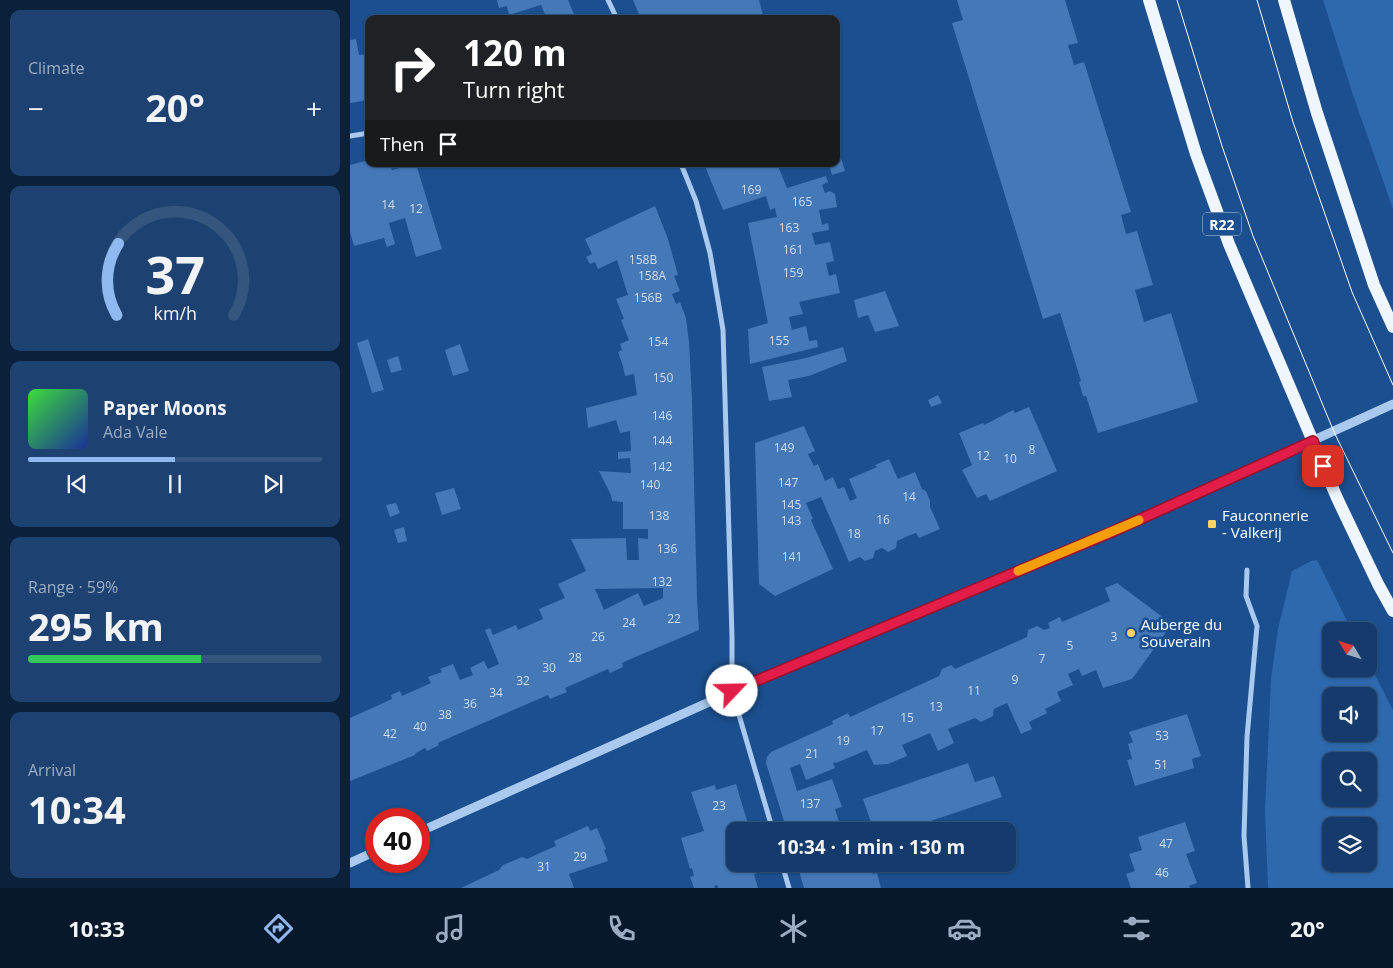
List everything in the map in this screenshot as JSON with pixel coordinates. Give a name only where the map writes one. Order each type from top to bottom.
[{"type":"main road","name":"R22","points":[[1149,0],[1196,154],[1226,235],[1313,441],[1370,567],[1393,611]]},
{"type":"main road","points":[[1284,0],[1320,122],[1374,284],[1393,327]]},
{"type":"street","points":[[608,0],[615,15]]},
{"type":"street","points":[[350,136],[365,133]]},
{"type":"street","points":[[682,167],[696,201],[710,253],[723,330],[732,691],[769,822]]},
{"type":"street","points":[[430,827],[732,691],[1114,531],[1393,404]]},
{"type":"street","points":[[1246,570],[1246,596],[1256,626],[1247,737],[1244,836],[1248,888]]},
{"type":"street","points":[[350,863],[365,857]]},
{"type":"street","points":[[784,872],[789,888]]},
{"type":"shaded area","points":[[1323,0],[1393,0],[1393,209],[1353,95]]},
{"type":"shaded area","points":[[1317,560],[1348,622],[1322,622],[1322,678],[1377,678],[1393,710],[1393,888],[1268,888],[1265,811],[1271,679],[1278,629],[1292,571],[1311,561]]},
{"type":"building","points":[[497,0],[568,0],[574,15],[545,15],[541,5],[509,15],[507,6],[499,8]]},
{"type":"building","points":[[633,0],[759,0],[763,15],[639,15]]},
{"type":"building","points":[[957,0],[1065,0],[1078,43],[1068,45],[1074,65],[1084,62],[1131,212],[1121,215],[1126,234],[1137,231],[1153,285],[1135,290],[1144,322],[1171,313],[1198,402],[1098,433],[1086,396],[1083,396],[1079,382],[1081,381],[1060,313],[1043,319],[952,23],[963,20]]},
{"type":"building","points":[[356,39],[359,55],[365,54],[365,101],[350,103],[350,40]]},
{"type":"building","points":[[840,155],[845,171],[832,175],[830,167],[840,167]]},
{"type":"building","points":[[365,161],[365,167],[391,167],[392,170],[404,167],[417,167],[442,249],[416,257],[405,218],[389,223],[395,244],[387,247],[384,238],[354,246],[350,232],[350,165]]},
{"type":"building","points":[[705,167],[778,167],[787,188],[826,176],[828,182],[822,185],[825,193],[830,191],[835,194],[837,207],[819,210],[822,225],[828,223],[829,230],[812,233],[815,245],[830,242],[834,261],[826,263],[829,276],[836,274],[840,293],[799,302],[803,314],[789,317],[792,330],[806,326],[809,341],[817,340],[818,347],[750,364],[748,329],[768,323],[748,223],[777,217],[775,208],[770,210],[766,196],[723,210]]},
{"type":"building","points":[[655,206],[668,239],[678,275],[674,276],[680,291],[672,294],[676,304],[680,302],[686,318],[689,342],[699,630],[626,661],[622,663],[623,667],[610,673],[608,669],[565,688],[567,692],[550,699],[548,695],[442,741],[438,743],[439,745],[427,751],[425,748],[415,755],[350,781],[350,718],[392,699],[391,695],[400,691],[402,696],[431,683],[428,677],[442,672],[440,669],[453,664],[460,680],[473,675],[470,668],[484,661],[488,669],[499,664],[485,630],[490,628],[493,635],[516,625],[518,630],[543,619],[539,609],[565,598],[558,584],[586,571],[571,539],[626,538],[627,560],[639,560],[638,538],[648,539],[648,529],[623,529],[623,502],[612,501],[599,471],[631,473],[630,458],[618,459],[618,452],[631,451],[630,431],[620,433],[616,420],[588,428],[586,408],[637,395],[634,374],[625,376],[618,352],[622,350],[620,344],[629,340],[621,320],[624,319],[616,299],[628,295],[617,260],[598,269],[595,262],[590,264],[586,257],[592,254],[585,239]],"holes":[[[663,588],[663,598],[644,606],[638,593],[604,610],[595,589]]]},
{"type":"building","points":[[885,291],[899,326],[875,332],[868,315],[858,318],[854,300]]},
{"type":"building","points":[[368,339],[384,390],[372,393],[357,343]]},
{"type":"building","points":[[460,344],[469,371],[453,376],[445,350]]},
{"type":"building","points":[[843,347],[847,361],[809,376],[788,380],[792,397],[769,401],[762,367],[806,358]]},
{"type":"building","points":[[398,356],[402,370],[391,373],[387,360]]},
{"type":"building","points":[[938,395],[942,403],[931,407],[928,400]]},
{"type":"building","points":[[1029,407],[1057,471],[990,501],[986,494],[977,498],[962,470],[972,465],[959,433],[983,423],[984,425],[1013,410],[1015,413]]},
{"type":"building","points":[[804,426],[815,451],[808,454],[814,466],[818,464],[825,481],[833,477],[838,489],[844,487],[850,501],[857,498],[849,479],[877,467],[875,465],[889,459],[898,479],[915,472],[922,489],[926,491],[930,507],[940,529],[919,538],[916,533],[908,536],[897,541],[896,548],[888,552],[882,548],[875,551],[873,558],[865,561],[860,557],[849,562],[821,497],[806,503],[813,519],[811,520],[833,569],[775,596],[759,584],[755,443]]},
{"type":"building","points":[[454,488],[461,509],[442,515],[435,493]]},
{"type":"building","points":[[396,503],[400,513],[390,517],[386,505]]},
{"type":"building","points":[[404,527],[407,541],[398,543],[394,530]]},
{"type":"building","points":[[1117,583],[1172,624],[1132,679],[1103,688],[1096,670],[1082,676],[1079,669],[1068,674],[1073,685],[1057,692],[1061,701],[1045,709],[1047,713],[1029,722],[1032,729],[1021,734],[1007,703],[994,709],[993,716],[981,722],[975,718],[948,729],[954,743],[938,751],[930,733],[902,745],[907,756],[888,764],[874,765],[867,750],[835,762],[833,763],[835,768],[806,780],[800,764],[790,768],[797,791],[832,779],[842,807],[835,809],[839,822],[784,822],[766,763],[767,757],[771,752],[833,724],[832,721],[848,713],[850,717],[939,676],[942,669],[951,665],[955,669],[1027,637],[1028,630],[1037,626],[1044,630],[1050,628],[1048,623],[1060,617],[1062,622],[1110,601],[1105,588]]},
{"type":"building","points":[[1187,714],[1201,756],[1192,759],[1194,768],[1135,786],[1127,760],[1132,759],[1128,744],[1133,742],[1129,732]]},
{"type":"building","points":[[968,763],[975,782],[994,776],[1002,797],[928,822],[871,822],[863,799]]},
{"type":"building","points":[[736,784],[747,822],[726,822],[726,872],[762,872],[754,874],[758,888],[718,888],[717,885],[714,886],[715,888],[694,888],[690,877],[694,876],[692,868],[690,869],[681,838],[704,831],[691,792],[715,785],[716,790]]},
{"type":"building","points":[[1185,822],[1195,851],[1186,854],[1197,883],[1189,886],[1190,888],[1131,888],[1126,874],[1135,871],[1129,854],[1142,850],[1138,837]]},
{"type":"building","points":[[588,826],[590,831],[597,828],[606,849],[604,850],[608,861],[569,874],[574,888],[461,888],[499,870],[503,865],[522,857],[527,859],[556,846],[554,841]]},
{"type":"building","points":[[799,872],[872,872],[873,874],[877,873],[881,888],[804,888]]},
{"type":"tram line","points":[[1177,0],[1222,146],[1253,236],[1334,432],[1393,553]]},
{"type":"tram line","points":[[1257,0],[1293,122],[1352,292],[1393,385]]},
{"type":"slow traffic","points":[[1018,571],[1139,520]]},
{"type":"place","name":"Fauconnerie - Valkerij","points":[[1212,524]]},
{"type":"place","name":"Auberge du Souverain","points":[[1131,633]]},
{"type":"route","points":[[732,691],[1114,531],[1257,468],[1313,441],[1323,466]]}]
